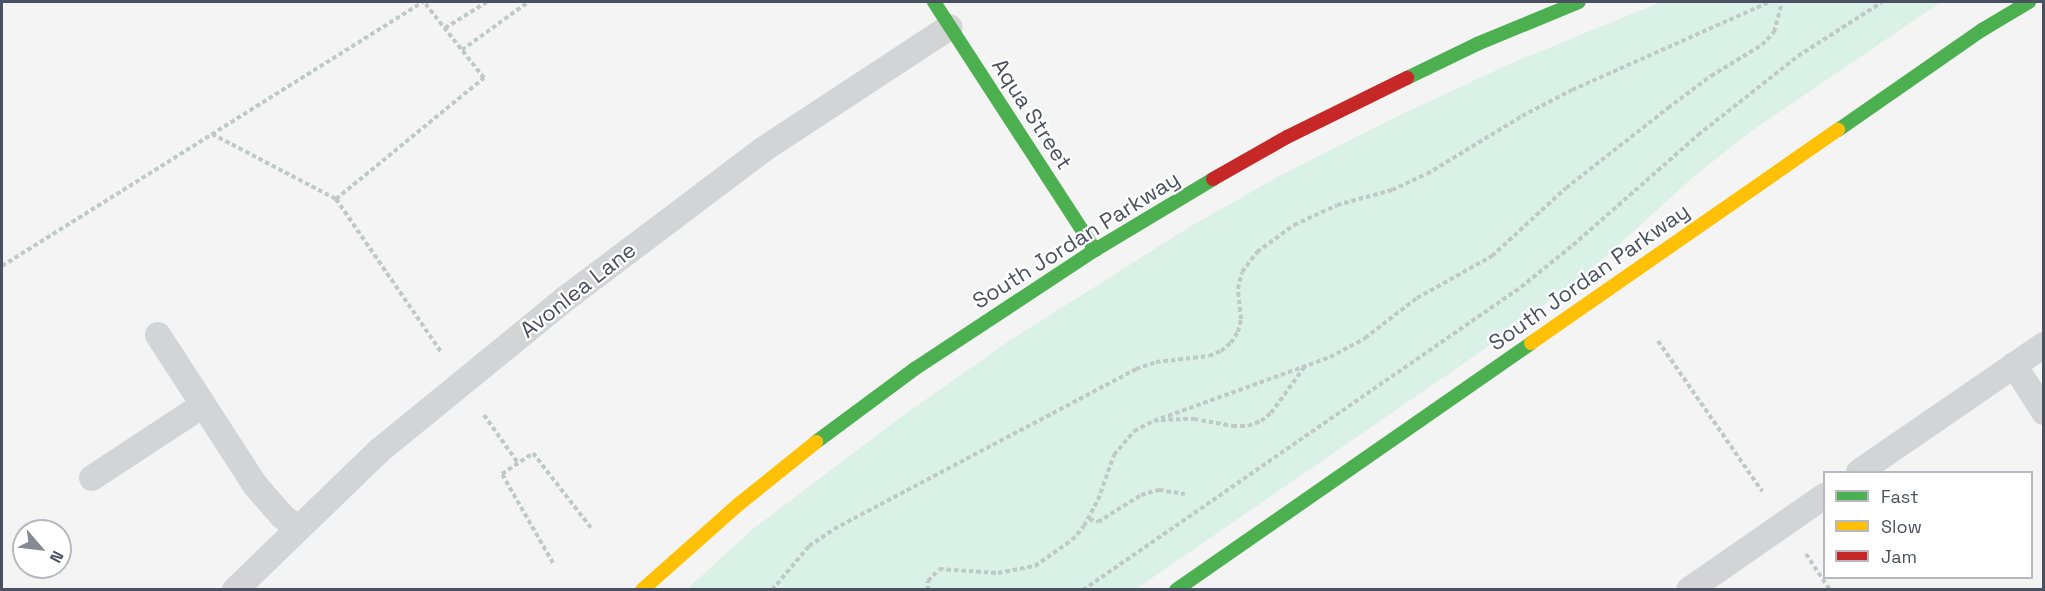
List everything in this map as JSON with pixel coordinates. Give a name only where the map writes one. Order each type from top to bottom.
[{"type":"street","name":"Aqua Street","points":[[934,2],[1095,250]]},
{"type":"street","name":"South Jordan Parkway","points":[[642,590],[739,504],[826,434],[916,368],[1095,250],[1192,190],[1298,132],[1478,44],[1579,2]]},
{"type":"street","name":"South Jordan Parkway","points":[[1176,590],[1982,30],[2029,2]]},
{"type":"lane","name":"Avonlea Lane","points":[[235,590],[380,450],[574,292],[764,149],[950,27]]},
{"type":"lane","points":[[158,335],[255,485],[282,516],[297,528]]},
{"type":"lane","points":[[1860,471],[2043,345]]},
{"type":"lane","points":[[2014,365],[2043,412]]},
{"type":"lane","points":[[92,478],[203,405]]},
{"type":"lane","points":[[1689,590],[1823,497]]},
{"type":"path","points":[[2,266],[424,2],[484,78],[336,199]]},
{"type":"path","points":[[445,28],[487,2]]},
{"type":"path","points":[[462,50],[528,2]]},
{"type":"path","points":[[772,590],[797,558],[834,528],[1136,369],[1156,362],[1209,357],[1221,351],[1231,343],[1238,332],[1241,319],[1238,289],[1242,272],[1257,252],[1294,225],[1337,205],[1392,190],[1427,174],[1522,116],[1572,90],[1770,2]]},
{"type":"path","points":[[928,590],[928,581],[939,569],[998,573],[1035,566],[1072,540],[1089,519],[1114,455],[1134,431],[1154,421],[1306,366],[1365,338],[1417,298],[1492,256],[1566,188],[1668,108],[1769,38],[1777,23],[1782,2]]},
{"type":"path","points":[[1083,590],[1521,287],[1573,245],[1698,135],[1798,56],[1882,2]]},
{"type":"path","points":[[211,134],[336,199],[518,464]]},
{"type":"path","points":[[1658,341],[1830,590]]},
{"type":"path","points":[[1154,421],[1194,419],[1233,426],[1248,426],[1261,421],[1271,413],[1306,366]]},
{"type":"path","points":[[553,563],[502,474],[533,453],[592,529]]},
{"type":"path","points":[[1089,519],[1098,522],[1141,495],[1159,490],[1173,490],[1185,494]]},
{"type":"green space","points":[[1661,2],[1941,2],[1750,132],[1692,178],[1602,260],[1505,335],[1136,589],[687,589],[753,529],[901,417],[1012,339],[1191,226],[1283,174],[1398,116],[1514,62]]},
{"type":"traffic: fast","points":[[934,2],[1095,250]]},
{"type":"traffic: fast","points":[[1407,78],[1477,44],[1579,2]]},
{"type":"traffic: fast","points":[[1838,130],[1982,30],[2029,2]]},
{"type":"traffic: fast","points":[[816,442],[916,368],[1095,250],[1213,179]]},
{"type":"traffic: fast","points":[[1176,590],[1531,343]]},
{"type":"traffic: slow","points":[[1531,343],[1838,130]]},
{"type":"traffic: slow","points":[[642,590],[739,504],[816,442]]},
{"type":"traffic: jam","points":[[1213,179],[1287,137],[1407,78]]}]
